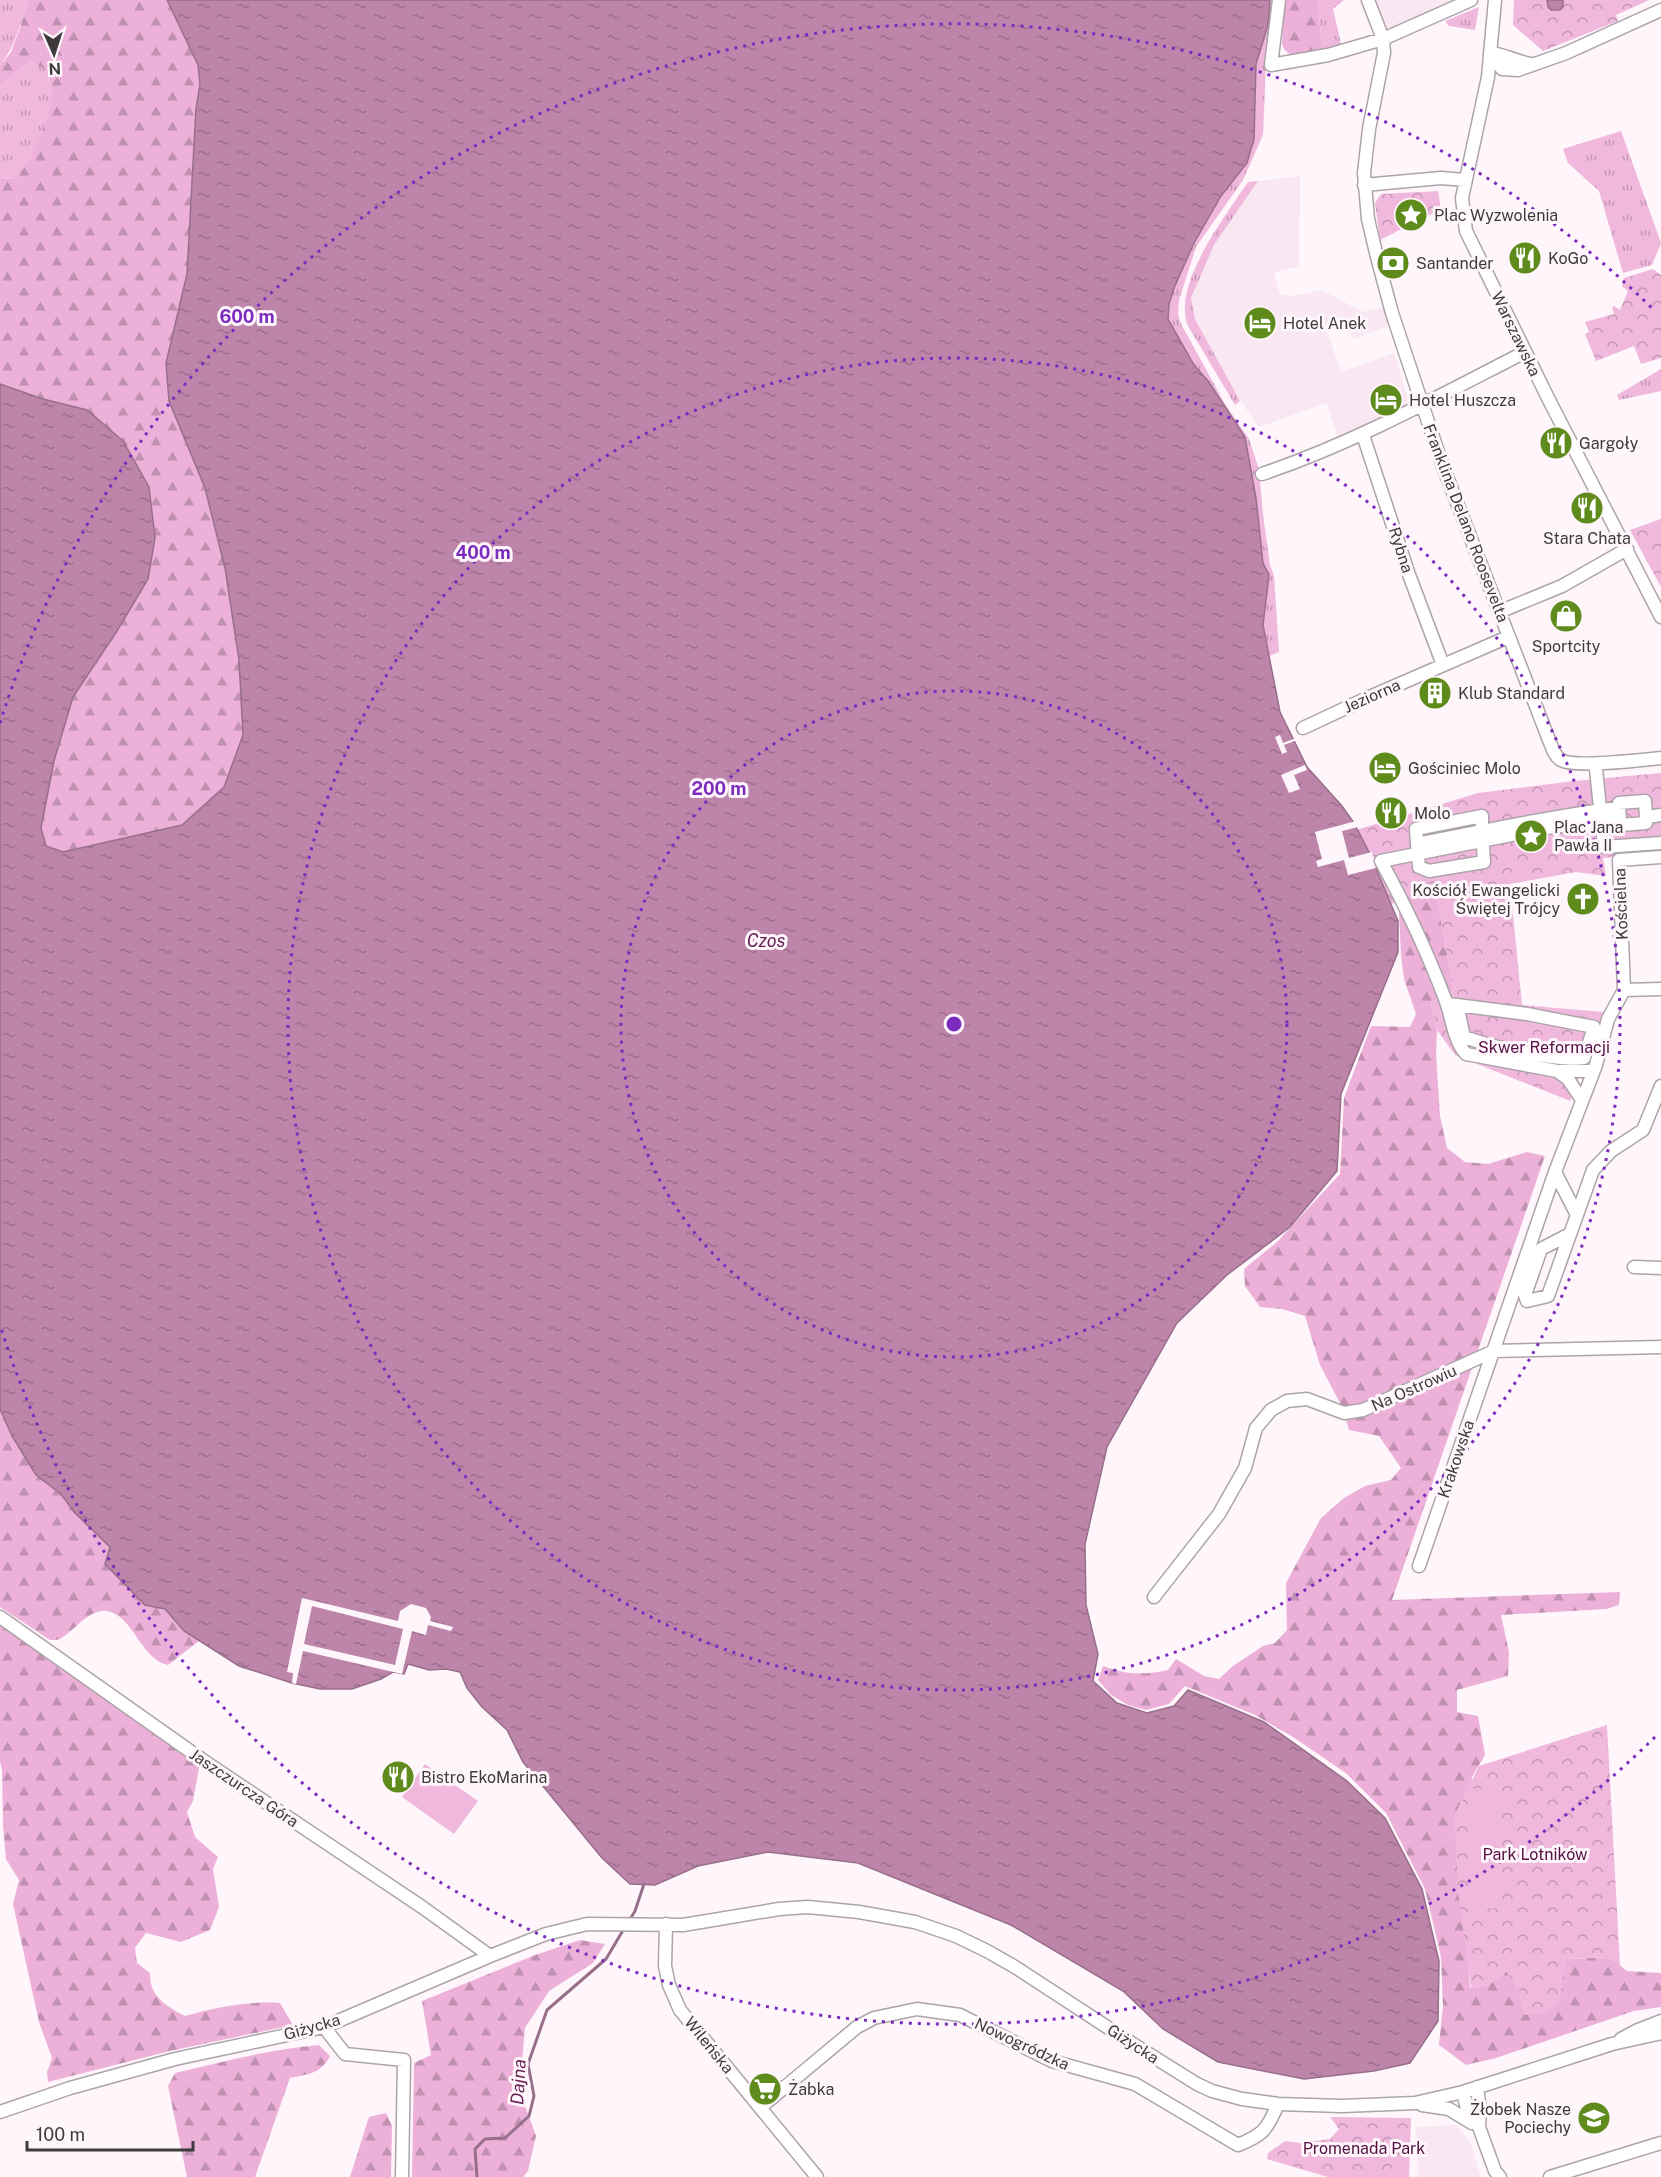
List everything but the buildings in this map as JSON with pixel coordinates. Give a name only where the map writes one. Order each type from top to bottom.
[{"type":"street","points":[[1279,0],[1271,65],[1328,55],[1383,39],[1471,0]]},
{"type":"street","points":[[1368,0],[1383,39]]},
{"type":"street","name":"Warszawska","points":[[1496,0],[1488,76],[1465,180],[1463,215],[1466,231],[1525,352],[1660,614]]},
{"type":"street","points":[[1490,53],[1502,69],[1518,70],[1566,52],[1661,10]]},
{"type":"street","name":"Franklina Delano Roosevelta","points":[[1383,39],[1384,53],[1364,173],[1368,219],[1422,405],[1508,637],[1556,756],[1563,762],[1596,763],[1661,758]]},
{"type":"street","points":[[1364,185],[1441,178],[1465,180]]},
{"type":"street","points":[[1262,474],[1299,462],[1364,435],[1525,352]]},
{"type":"street","name":"Rybna","points":[[1364,435],[1408,572],[1443,665]]},
{"type":"street","points":[[1499,612],[1562,586],[1628,549]]},
{"type":"street","name":"Jeziorna","points":[[1303,728],[1508,637]]},
{"type":"street","points":[[1596,769],[1604,847],[1661,843]]},
{"type":"street","points":[[1645,801],[1646,817],[1646,823],[1620,825],[1619,803],[1645,801]]},
{"type":"street","points":[[1594,1027],[1584,1058],[1570,1060],[1485,1045],[1464,1037],[1452,1005],[1381,861],[1418,849],[1620,813]]},
{"type":"street","points":[[1646,817],[1661,815]]},
{"type":"street","points":[[1482,816],[1483,836],[1484,862],[1430,872],[1419,867],[1416,829],[1482,816]]},
{"type":"street","name":"Kościelna","points":[[1624,990],[1619,860],[1661,857]]},
{"type":"street","points":[[1624,990],[1661,989]]},
{"type":"street","name":"Krakowska","points":[[1419,1566],[1555,1172],[1595,1068],[1608,1019],[1624,990]]},
{"type":"street","points":[[1452,1005],[1527,1014],[1594,1027],[1608,1019]]},
{"type":"street","points":[[1452,1005],[1460,1047],[1466,1054],[1557,1071],[1595,1068],[1609,1071]]},
{"type":"street","points":[[1557,1071],[1568,1079],[1582,1100]]},
{"type":"street","points":[[1570,1234],[1541,1249],[1525,1295],[1527,1301],[1548,1296],[1593,1170],[1611,1151],[1642,1130],[1661,1086]]},
{"type":"street","points":[[1555,1172],[1577,1215]]},
{"type":"street","points":[[1634,1267],[1661,1268]]},
{"type":"street","points":[[1494,1351],[1661,1347]]},
{"type":"street","name":"Na Ostrowiu","points":[[1154,1597],[1219,1514],[1245,1468],[1256,1428],[1271,1410],[1287,1401],[1307,1399],[1344,1413],[1363,1410],[1494,1351]]},
{"type":"street","name":"Jaszczurcza Góra","points":[[0,1617],[490,1956]]},
{"type":"street","name":"Giżycka","points":[[0,2112],[70,2088],[175,2059],[324,2027],[546,1934],[587,1924],[683,1925],[779,1909],[808,1907],[858,1912],[915,1922],[956,1936],[996,1956],[1197,2084],[1228,2096],[1278,2104],[1360,2106],[1414,2103],[1463,2092],[1612,2044],[1661,2033]]},
{"type":"street","name":"Wileńska","points":[[666,1924],[665,1966],[669,1985],[681,2010],[816,2177]]},
{"type":"street","name":"Nowogródzka","points":[[761,2107],[857,2027],[874,2018],[918,2009],[960,2015],[1052,2061],[1135,2084],[1238,2145],[1259,2137],[1278,2104]]},
{"type":"street","name":"Giżycka","points":[[1612,2044],[1661,2021]]},
{"type":"street","points":[[324,2027],[345,2054],[404,2060],[402,2177]]},
{"type":"street","points":[[1477,2087],[1480,2110],[1479,2127]]},
{"type":"street","points":[[1463,2092],[1467,2113],[1479,2127],[1495,2171],[1500,2177]]},
{"type":"street","points":[[1414,2103],[1449,2109],[1479,2127]]},
{"type":"street","points":[[1550,2177],[1661,2143]]},
{"type":"shaded area","points":[[1371,0],[1453,0],[1385,30]]},
{"type":"shaded area","points":[[1300,176],[1299,267],[1274,272],[1280,294],[1292,296],[1321,290],[1363,312],[1383,307],[1389,326],[1353,339],[1347,321],[1326,328],[1341,372],[1394,353],[1410,405],[1338,438],[1327,403],[1259,427],[1233,390],[1195,319],[1191,298],[1214,245],[1258,181]]},
{"type":"shaded area","points":[[1456,2125],[1471,2143],[1481,2177],[1419,2177],[1415,2127]]},
{"type":"green space","points":[[0,0],[28,0],[14,43],[0,66]]},
{"type":"green space","points":[[28,0],[167,0],[198,66],[200,84],[196,109],[187,274],[166,364],[169,401],[205,488],[225,568],[239,660],[243,735],[224,787],[182,825],[63,852],[46,846],[41,828],[54,761],[73,697],[148,580],[155,538],[149,487],[87,410],[43,399],[0,384],[0,179],[17,178],[23,169],[44,127],[51,96],[51,82],[46,72],[31,61],[0,85],[0,66],[11,52]]},
{"type":"green space","points":[[1270,0],[1275,0],[1266,63],[1263,135],[1243,180],[1196,247],[1179,300],[1178,314],[1180,322],[1225,404],[1249,439],[1259,469],[1270,565],[1274,576],[1279,652],[1269,656],[1263,625],[1269,575],[1263,564],[1256,498],[1245,437],[1208,381],[1194,365],[1168,319],[1169,304],[1174,288],[1194,243],[1221,196],[1247,163],[1254,139],[1256,64],[1268,25]]},
{"type":"green space","points":[[1284,0],[1318,0],[1322,49],[1299,55],[1285,50],[1282,44]]},
{"type":"green space","points":[[1318,0],[1344,0],[1333,9],[1341,44],[1322,49]]},
{"type":"green space","points":[[1514,0],[1649,0],[1616,15],[1618,21],[1543,51],[1513,25]]},
{"type":"green space","points":[[1479,7],[1475,30],[1449,26],[1445,21]]},
{"type":"green space","points":[[31,61],[46,72],[51,82],[52,96],[49,111],[31,157],[17,178],[0,179],[0,85]]},
{"type":"green space","points":[[1621,131],[1661,243],[1652,265],[1623,273],[1599,191],[1568,163],[1563,149]]},
{"type":"green space","points":[[1258,181],[1214,245],[1191,298],[1195,319],[1240,401],[1235,405],[1188,326],[1185,310],[1187,291],[1203,251],[1248,182]]},
{"type":"green space","name":"Plac Wyzwolenia","points":[[1438,191],[1441,209],[1380,240],[1375,203],[1381,194]]},
{"type":"green space","points":[[1653,269],[1661,275],[1661,358],[1641,364],[1634,346],[1596,361],[1585,334],[1589,332],[1585,322],[1614,314],[1612,307],[1614,306],[1620,310],[1628,291],[1622,286],[1624,278]]},
{"type":"green space","points":[[1661,369],[1661,391],[1619,400],[1617,395]]},
{"type":"green space","points":[[1661,519],[1661,587],[1630,530]]},
{"type":"green space","name":"Skwer Reformacji","points":[[1661,773],[1661,853],[1603,858],[1606,876],[1576,872],[1510,884],[1522,1005],[1603,1012],[1570,1101],[1455,1055],[1437,1030],[1431,1002],[1454,991],[1437,899],[1426,892],[1406,896],[1390,905],[1356,830],[1478,793]]},
{"type":"green space","points":[[1427,892],[1437,899],[1454,991],[1431,1002],[1437,1030],[1436,1054],[1440,1116],[1447,1148],[1465,1162],[1488,1164],[1527,1152],[1545,1156],[1392,1600],[1620,1592],[1619,1605],[1606,1609],[1501,1615],[1509,1652],[1508,1676],[1457,1690],[1457,1712],[1478,1716],[1485,1755],[1472,1777],[1468,1962],[1470,1988],[1487,1985],[1506,1971],[1519,1990],[1525,2015],[1567,1959],[1610,1957],[1627,1971],[1661,1973],[1661,2007],[1634,2011],[1496,2058],[1466,2065],[1439,2045],[1443,2006],[1441,1957],[1425,1889],[1386,1813],[1347,1774],[1293,1737],[1255,1715],[1185,1686],[1169,1704],[1146,1710],[1128,1705],[1111,1695],[1098,1680],[1103,1666],[1128,1673],[1151,1673],[1168,1670],[1176,1659],[1204,1676],[1219,1679],[1233,1666],[1263,1646],[1275,1643],[1287,1630],[1286,1583],[1321,1518],[1344,1498],[1365,1486],[1391,1480],[1401,1468],[1379,1436],[1349,1430],[1342,1407],[1320,1365],[1305,1316],[1282,1309],[1260,1307],[1245,1286],[1244,1269],[1277,1242],[1340,1174],[1344,1098],[1371,1026],[1410,1027],[1416,1014],[1404,979],[1399,913],[1406,896]]},
{"type":"green space","points":[[0,1409],[36,1475],[61,1494],[74,1512],[110,1547],[145,1605],[165,1609],[184,1631],[199,1641],[168,1665],[150,1655],[124,1621],[107,1611],[95,1613],[62,1638],[50,1640],[0,1607]]},
{"type":"green space","points":[[0,1626],[200,1763],[193,1801],[187,1812],[195,1837],[218,1857],[213,1869],[219,1907],[210,1930],[181,1942],[146,1933],[135,1948],[137,1963],[150,1973],[152,1988],[156,1994],[165,2004],[185,2016],[232,2005],[280,2003],[293,2025],[170,2051],[48,2082],[47,2072],[52,2058],[39,2022],[13,1904],[19,1880],[6,1859],[0,1761]]},
{"type":"green space","name":"Park Lotników","points":[[1607,1725],[1620,1966],[1610,1957],[1567,1959],[1559,2004],[1542,2014],[1525,2015],[1519,1990],[1506,1971],[1487,1985],[1471,1988],[1458,1892],[1454,1816],[1479,1766]]},
{"type":"green space","points":[[425,1764],[478,1801],[454,1834],[402,1797]]},
{"type":"green space","points":[[1498,1788],[1503,1908],[1472,1909],[1467,1789]]},
{"type":"green space","points":[[580,1940],[605,1944],[593,1963],[549,1991],[525,2028],[522,2061],[523,2100],[536,2136],[528,2171],[523,2177],[412,2177],[414,2063],[431,2055],[422,2001],[535,1955]]},
{"type":"green space","points":[[319,2045],[330,2056],[318,2070],[290,2078],[255,2177],[187,2177],[168,2086],[175,2073],[265,2053]]},
{"type":"green space","points":[[386,2113],[392,2126],[391,2177],[350,2177],[369,2117]]},
{"type":"green space","name":"Promenada Park","points":[[1330,2117],[1411,2118],[1409,2177],[1328,2177],[1267,2159],[1268,2153],[1285,2141],[1301,2143],[1330,2139],[1339,2129]]},
{"type":"water","name":"Czos","points":[[167,0],[1270,0],[1268,25],[1256,64],[1254,139],[1247,163],[1221,196],[1194,243],[1174,288],[1169,304],[1168,319],[1194,365],[1208,381],[1245,437],[1256,498],[1263,563],[1269,575],[1263,625],[1280,712],[1307,767],[1342,806],[1370,854],[1398,921],[1398,952],[1341,1094],[1337,1171],[1290,1227],[1227,1275],[1177,1323],[1107,1447],[1085,1544],[1086,1605],[1098,1654],[1093,1681],[1117,1703],[1147,1713],[1174,1706],[1188,1690],[1264,1722],[1347,1781],[1385,1818],[1422,1889],[1439,1961],[1438,2021],[1410,2063],[1374,2071],[1304,2079],[1218,2062],[1163,2029],[1123,1991],[1011,1925],[858,1863],[768,1852],[698,1866],[655,1885],[630,1884],[602,1858],[523,1762],[507,1730],[482,1707],[467,1688],[460,1672],[446,1669],[429,1670],[408,1664],[404,1674],[393,1672],[381,1679],[352,1689],[320,1689],[292,1683],[239,1666],[184,1631],[165,1609],[145,1605],[105,1564],[110,1547],[74,1512],[61,1494],[36,1475],[12,1436],[0,1409],[0,384],[43,399],[87,410],[123,441],[149,487],[155,538],[148,579],[73,697],[54,761],[41,828],[46,846],[63,852],[182,825],[224,787],[243,735],[239,660],[225,568],[205,488],[169,401],[166,363],[187,274],[196,109],[200,84],[198,65]]},
{"type":"water","points":[[1547,0],[1563,0],[1563,6],[1560,10],[1551,10]]},
{"type":"pier","points":[[1280,735],[1283,743],[1296,738],[1297,740],[1284,745],[1287,752],[1282,754],[1275,737]]},
{"type":"pier","points":[[1305,765],[1307,770],[1294,775],[1300,789],[1289,793],[1281,775]]},
{"type":"pier","points":[[1356,821],[1358,827],[1342,831],[1349,858],[1372,852],[1376,868],[1348,875],[1344,860],[1318,867],[1316,861],[1322,859],[1315,832]]},
{"type":"pier","points":[[302,1598],[398,1621],[400,1611],[411,1604],[426,1608],[431,1617],[430,1621],[453,1627],[451,1631],[428,1625],[426,1635],[412,1631],[402,1674],[303,1651],[296,1684],[292,1683],[293,1673],[287,1672]],"holes":[[[312,1606],[403,1629],[395,1665],[304,1644]]]},
{"type":"waterway","name":"Dajna","points":[[629,1921],[635,1911],[644,1884]]},
{"type":"waterway","name":"Dajna","points":[[477,2177],[475,2149],[485,2139],[505,2138],[529,2116],[534,2096],[528,2064],[547,2010],[606,1959],[625,1927]]},
{"type":"place","name":"Plac Wyzwolenia","points":[[1411,215]]},
{"type":"place","name":"KoGo","points":[[1525,258]]},
{"type":"place","name":"Santander","points":[[1393,263]]},
{"type":"place","name":"Hotel Anek","points":[[1260,323]]},
{"type":"place","name":"Hotel Huszcza","points":[[1386,400]]},
{"type":"place","name":"Gargoły","points":[[1556,443]]},
{"type":"place","name":"Stara Chata","points":[[1587,508]]},
{"type":"place","name":"Sportcity","points":[[1566,616]]},
{"type":"place","name":"Klub Standard","points":[[1435,693]]},
{"type":"place","name":"Gościniec Molo","points":[[1385,768]]},
{"type":"place","name":"Molo","points":[[1391,813]]},
{"type":"place","name":"Plac Jana Pawła II","points":[[1531,836]]},
{"type":"place","name":"Kościół Ewangelicki Świętej Trójcy","points":[[1583,899]]},
{"type":"place","name":"Bistro EkoMarina","points":[[398,1777]]},
{"type":"place","name":"Żabka","points":[[765,2089]]},
{"type":"place","name":"Żłobek Nasze Pociechy","points":[[1594,2118]]}]
